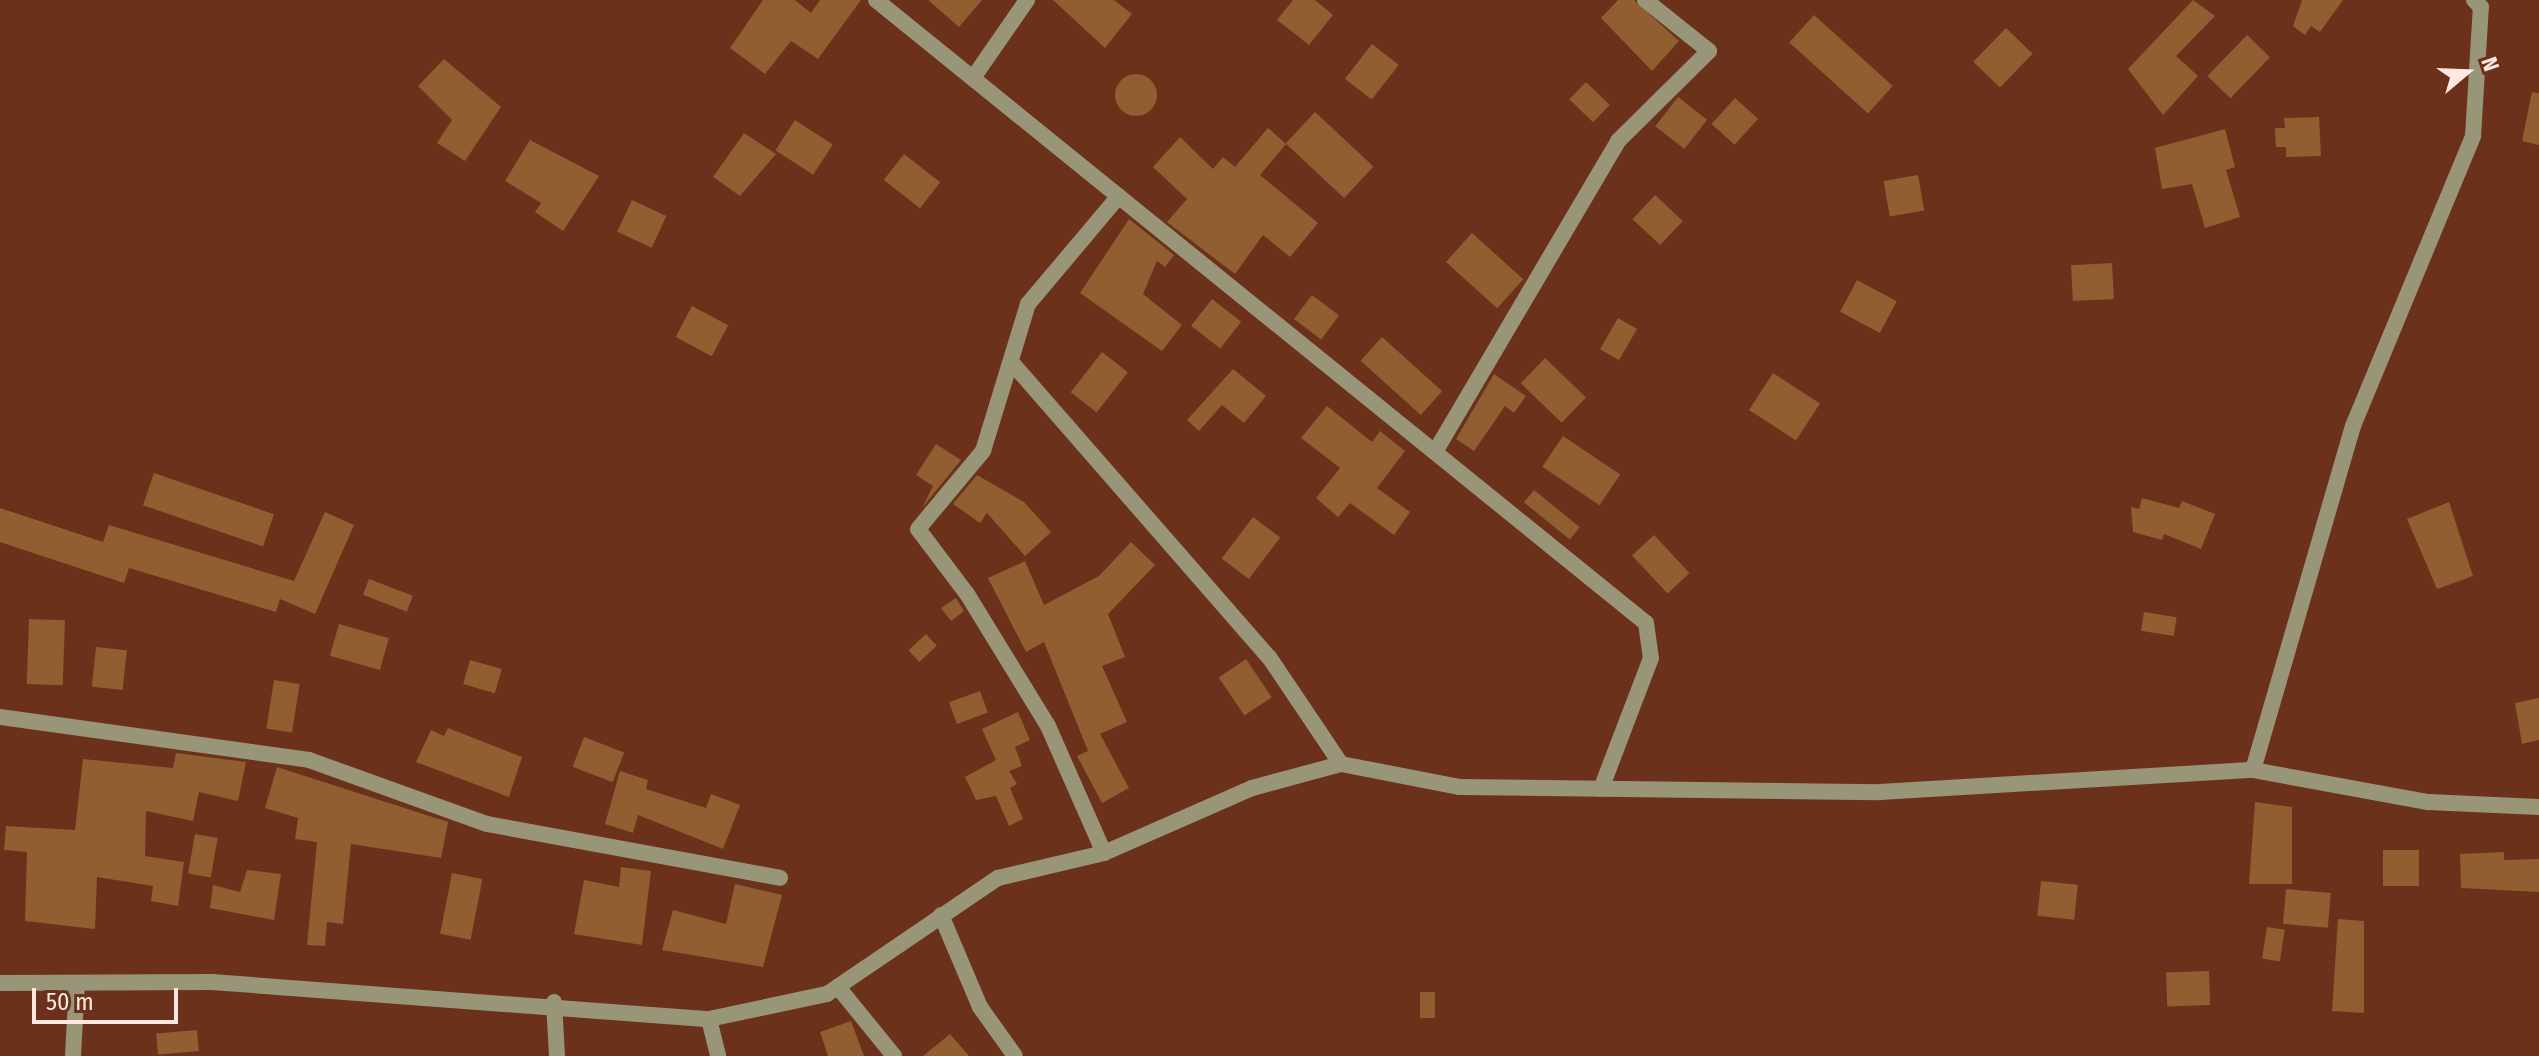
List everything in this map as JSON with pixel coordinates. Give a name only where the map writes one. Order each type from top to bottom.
[{"type":"street","points":[[876,0],[1646,623],[1651,658],[1601,789]]},
{"type":"street","points":[[973,78],[1027,0]]},
{"type":"street","points":[[1435,452],[1618,141],[1709,51],[1645,0]]},
{"type":"street","points":[[2253,770],[2353,426],[2473,136],[2481,7],[2474,0]]},
{"type":"street","points":[[1104,853],[1048,726],[967,594],[918,538],[918,529],[983,451],[1013,364],[1028,304],[1119,196]]},
{"type":"street","points":[[1013,364],[1269,657],[1341,764]]},
{"type":"street","points":[[0,717],[309,760],[487,824],[780,878]]},
{"type":"street","points":[[0,983],[212,982],[554,1002],[709,1019],[838,987],[998,878],[1104,853],[1252,788],[1341,764],[1459,787],[1880,792],[2253,770],[2428,802],[2539,807]]},
{"type":"street","points":[[941,915],[980,1007],[1015,1056]]},
{"type":"street","points":[[73,1056],[77,983]]},
{"type":"street","points":[[838,987],[894,1056]]},
{"type":"street","points":[[554,1002],[557,1056]]},
{"type":"street","points":[[709,1019],[718,1056]]},
{"type":"building","points":[[763,0],[795,0],[811,13],[820,0],[861,0],[818,59],[791,41],[765,74],[730,48]]},
{"type":"building","points":[[928,0],[982,0],[959,27]]},
{"type":"building","points":[[1053,0],[1114,0],[1132,14],[1105,48]]},
{"type":"building","points":[[1293,0],[1315,0],[1333,15],[1309,45],[1277,20]]},
{"type":"building","points":[[1618,0],[1634,0],[1679,41],[1652,71],[1601,18]]},
{"type":"building","points":[[2193,0],[2215,16],[2176,56],[2198,76],[2163,115],[2128,69]]},
{"type":"building","points":[[2302,0],[2343,0],[2320,32],[2311,26],[2305,35],[2293,26]]},
{"type":"building","points":[[1814,15],[1893,86],[1868,113],[1789,42]]},
{"type":"building","points":[[2006,28],[2033,54],[2000,88],[1973,62]]},
{"type":"building","points":[[2247,35],[2270,57],[2230,98],[2207,76]]},
{"type":"building","points":[[1372,44],[1399,65],[1372,100],[1345,79]]},
{"type":"building","points":[[444,59],[501,107],[465,161],[437,143],[452,120],[418,86]]},
{"type":"building","points":[[1136,74],[1151,80],[1157,95],[1151,110],[1136,116],[1121,110],[1115,95],[1121,80]]},
{"type":"building","points":[[1586,82],[1610,105],[1593,122],[1569,99]]},
{"type":"building","points":[[2532,92],[2539,93],[2539,145],[2522,141]]},
{"type":"building","points":[[1678,97],[1707,120],[1684,149],[1655,126]]},
{"type":"building","points":[[1735,98],[1758,119],[1735,145],[1712,124]]},
{"type":"building","points":[[1315,112],[1374,167],[1344,198],[1286,143]]},
{"type":"building","points":[[2319,117],[2321,156],[2286,157],[2286,147],[2276,147],[2275,128],[2285,128],[2284,118]]},
{"type":"building","points":[[795,120],[833,145],[813,175],[775,150]]},
{"type":"building","points":[[1268,128],[1286,144],[1260,175],[1318,223],[1290,257],[1263,235],[1235,274],[1167,222],[1187,199],[1153,167],[1180,137],[1213,169],[1223,157],[1235,167]]},
{"type":"building","points":[[2225,129],[2235,167],[2226,170],[2240,217],[2205,228],[2192,184],[2162,189],[2155,148]]},
{"type":"building","points":[[744,133],[776,154],[740,196],[713,177]]},
{"type":"building","points":[[530,140],[599,176],[563,231],[535,212],[541,203],[505,181]]},
{"type":"building","points":[[904,154],[940,182],[920,208],[884,180]]},
{"type":"building","points":[[1918,175],[1924,210],[1890,217],[1884,181]]},
{"type":"building","points":[[1655,195],[1683,221],[1660,245],[1632,219]]},
{"type":"building","points":[[632,200],[666,216],[652,248],[617,232]]},
{"type":"building","points":[[1129,219],[1174,255],[1165,267],[1157,261],[1143,294],[1182,325],[1162,351],[1080,293]]},
{"type":"building","points":[[1472,233],[1523,279],[1497,308],[1446,262]]},
{"type":"building","points":[[2112,263],[2114,299],[2073,301],[2071,265]]},
{"type":"building","points":[[1857,280],[1897,301],[1880,333],[1840,312]]},
{"type":"building","points":[[1312,295],[1339,315],[1321,339],[1294,319]]},
{"type":"building","points":[[1212,299],[1241,322],[1220,349],[1191,326]]},
{"type":"building","points":[[692,306],[728,325],[712,356],[676,337]]},
{"type":"building","points":[[1618,318],[1637,329],[1619,360],[1600,349]]},
{"type":"building","points":[[1382,337],[1442,391],[1421,415],[1361,361]]},
{"type":"building","points":[[1102,352],[1128,372],[1097,413],[1071,392]]},
{"type":"building","points":[[1545,358],[1586,398],[1562,423],[1521,383]]},
{"type":"building","points":[[1233,369],[1266,396],[1244,423],[1222,405],[1199,431],[1187,420]]},
{"type":"building","points":[[1773,373],[1820,403],[1796,440],[1749,410]]},
{"type":"building","points":[[1494,374],[1526,396],[1514,413],[1505,406],[1474,451],[1456,439]]},
{"type":"building","points":[[1327,406],[1372,442],[1380,431],[1405,451],[1377,488],[1410,512],[1394,535],[1350,503],[1338,517],[1316,498],[1340,468],[1301,438]]},
{"type":"building","points":[[1563,436],[1620,475],[1600,505],[1542,467]]},
{"type":"building","points":[[936,444],[961,460],[922,508],[933,486],[916,475]]},
{"type":"building","points":[[154,473],[274,514],[263,546],[143,505]]},
{"type":"building","points":[[977,475],[1024,502],[1051,532],[1025,556],[987,513],[980,523],[953,504]]},
{"type":"building","points":[[1534,490],[1580,527],[1570,540],[1524,502]]},
{"type":"building","points":[[2142,498],[2179,508],[2182,501],[2215,514],[2201,549],[2164,534],[2162,540],[2133,532],[2131,507],[2139,509]]},
{"type":"building","points":[[2449,502],[2473,576],[2437,589],[2407,519]]},
{"type":"building","points":[[0,508],[103,542],[109,525],[294,581],[325,512],[354,525],[315,614],[280,599],[276,612],[129,568],[124,583],[0,542]]},
{"type":"building","points":[[1253,517],[1280,537],[1249,579],[1222,559]]},
{"type":"building","points":[[1654,535],[1689,573],[1668,593],[1632,555]]},
{"type":"building","points":[[1131,542],[1155,565],[1108,614],[1125,657],[1102,666],[1127,722],[1100,734],[1129,788],[1102,803],[1077,756],[1088,751],[1044,642],[1026,652],[988,578],[1025,561],[1044,605],[1099,576]]},
{"type":"building","points":[[369,579],[413,596],[407,612],[363,595]]},
{"type":"building","points":[[956,598],[964,611],[951,621],[941,608]]},
{"type":"building","points":[[2144,612],[2177,617],[2174,636],[2141,631]]},
{"type":"building","points":[[29,619],[65,620],[63,685],[27,684]]},
{"type":"building","points":[[339,624],[389,638],[380,670],[330,656]]},
{"type":"building","points":[[926,634],[937,646],[919,662],[908,650]]},
{"type":"building","points":[[96,647],[127,650],[123,690],[92,687]]},
{"type":"building","points":[[1246,659],[1272,697],[1244,716],[1219,677]]},
{"type":"building","points":[[470,660],[502,669],[495,693],[463,684]]},
{"type":"building","points":[[274,680],[300,684],[292,732],[266,728]]},
{"type":"building","points":[[980,691],[988,713],[957,724],[949,702]]},
{"type":"building","points":[[2539,698],[2539,740],[2522,744],[2515,703]]},
{"type":"building","points":[[1018,712],[1030,740],[1015,747],[1022,766],[1009,771],[1017,784],[1010,788],[1023,819],[1009,826],[996,796],[976,800],[965,777],[996,760],[982,729]]},
{"type":"building","points":[[448,728],[522,757],[509,797],[416,762],[431,730],[444,736]]},
{"type":"building","points":[[584,737],[624,752],[613,782],[573,767]]},
{"type":"building","points":[[176,753],[246,762],[238,801],[199,792],[193,821],[146,811],[145,856],[184,862],[178,906],[151,901],[153,886],[97,877],[95,929],[25,921],[27,852],[4,850],[6,826],[75,830],[83,759],[173,768]]},
{"type":"building","points":[[277,767],[448,822],[441,858],[351,844],[343,924],[327,922],[325,946],[307,945],[317,842],[295,839],[298,818],[265,808]]},
{"type":"building","points":[[620,771],[648,780],[646,789],[706,808],[711,794],[740,805],[723,849],[638,815],[633,833],[605,824]]},
{"type":"building","points":[[2255,802],[2292,807],[2292,884],[2249,884]]},
{"type":"building","points":[[195,834],[218,838],[211,877],[188,873]]},
{"type":"building","points":[[2383,850],[2419,850],[2419,886],[2383,886]]},
{"type":"building","points":[[2504,852],[2504,860],[2539,859],[2539,892],[2461,888],[2460,854]]},
{"type":"building","points":[[621,867],[651,871],[642,945],[574,934],[584,880],[619,887]]},
{"type":"building","points":[[247,870],[281,874],[274,920],[210,908],[213,885],[240,892]]},
{"type":"building","points":[[452,873],[482,879],[471,940],[440,934]]},
{"type":"building","points":[[2041,881],[2078,885],[2074,920],[2037,916]]},
{"type":"building","points":[[735,884],[782,895],[763,967],[662,950],[673,910],[726,924]]},
{"type":"building","points":[[2286,889],[2331,893],[2328,928],[2283,924]]},
{"type":"building","points":[[2338,919],[2364,921],[2364,1013],[2332,1011]]},
{"type":"building","points":[[2267,927],[2285,930],[2280,961],[2262,959]]},
{"type":"building","points":[[2209,971],[2210,1005],[2167,1006],[2166,973]]},
{"type":"building","points":[[1420,992],[1435,992],[1435,1018],[1420,1018]]},
{"type":"building","points":[[851,1021],[864,1056],[828,1056],[820,1032]]},
{"type":"building","points":[[197,1030],[199,1051],[158,1054],[156,1034]]},
{"type":"building","points":[[950,1034],[969,1056],[923,1056]]}]
